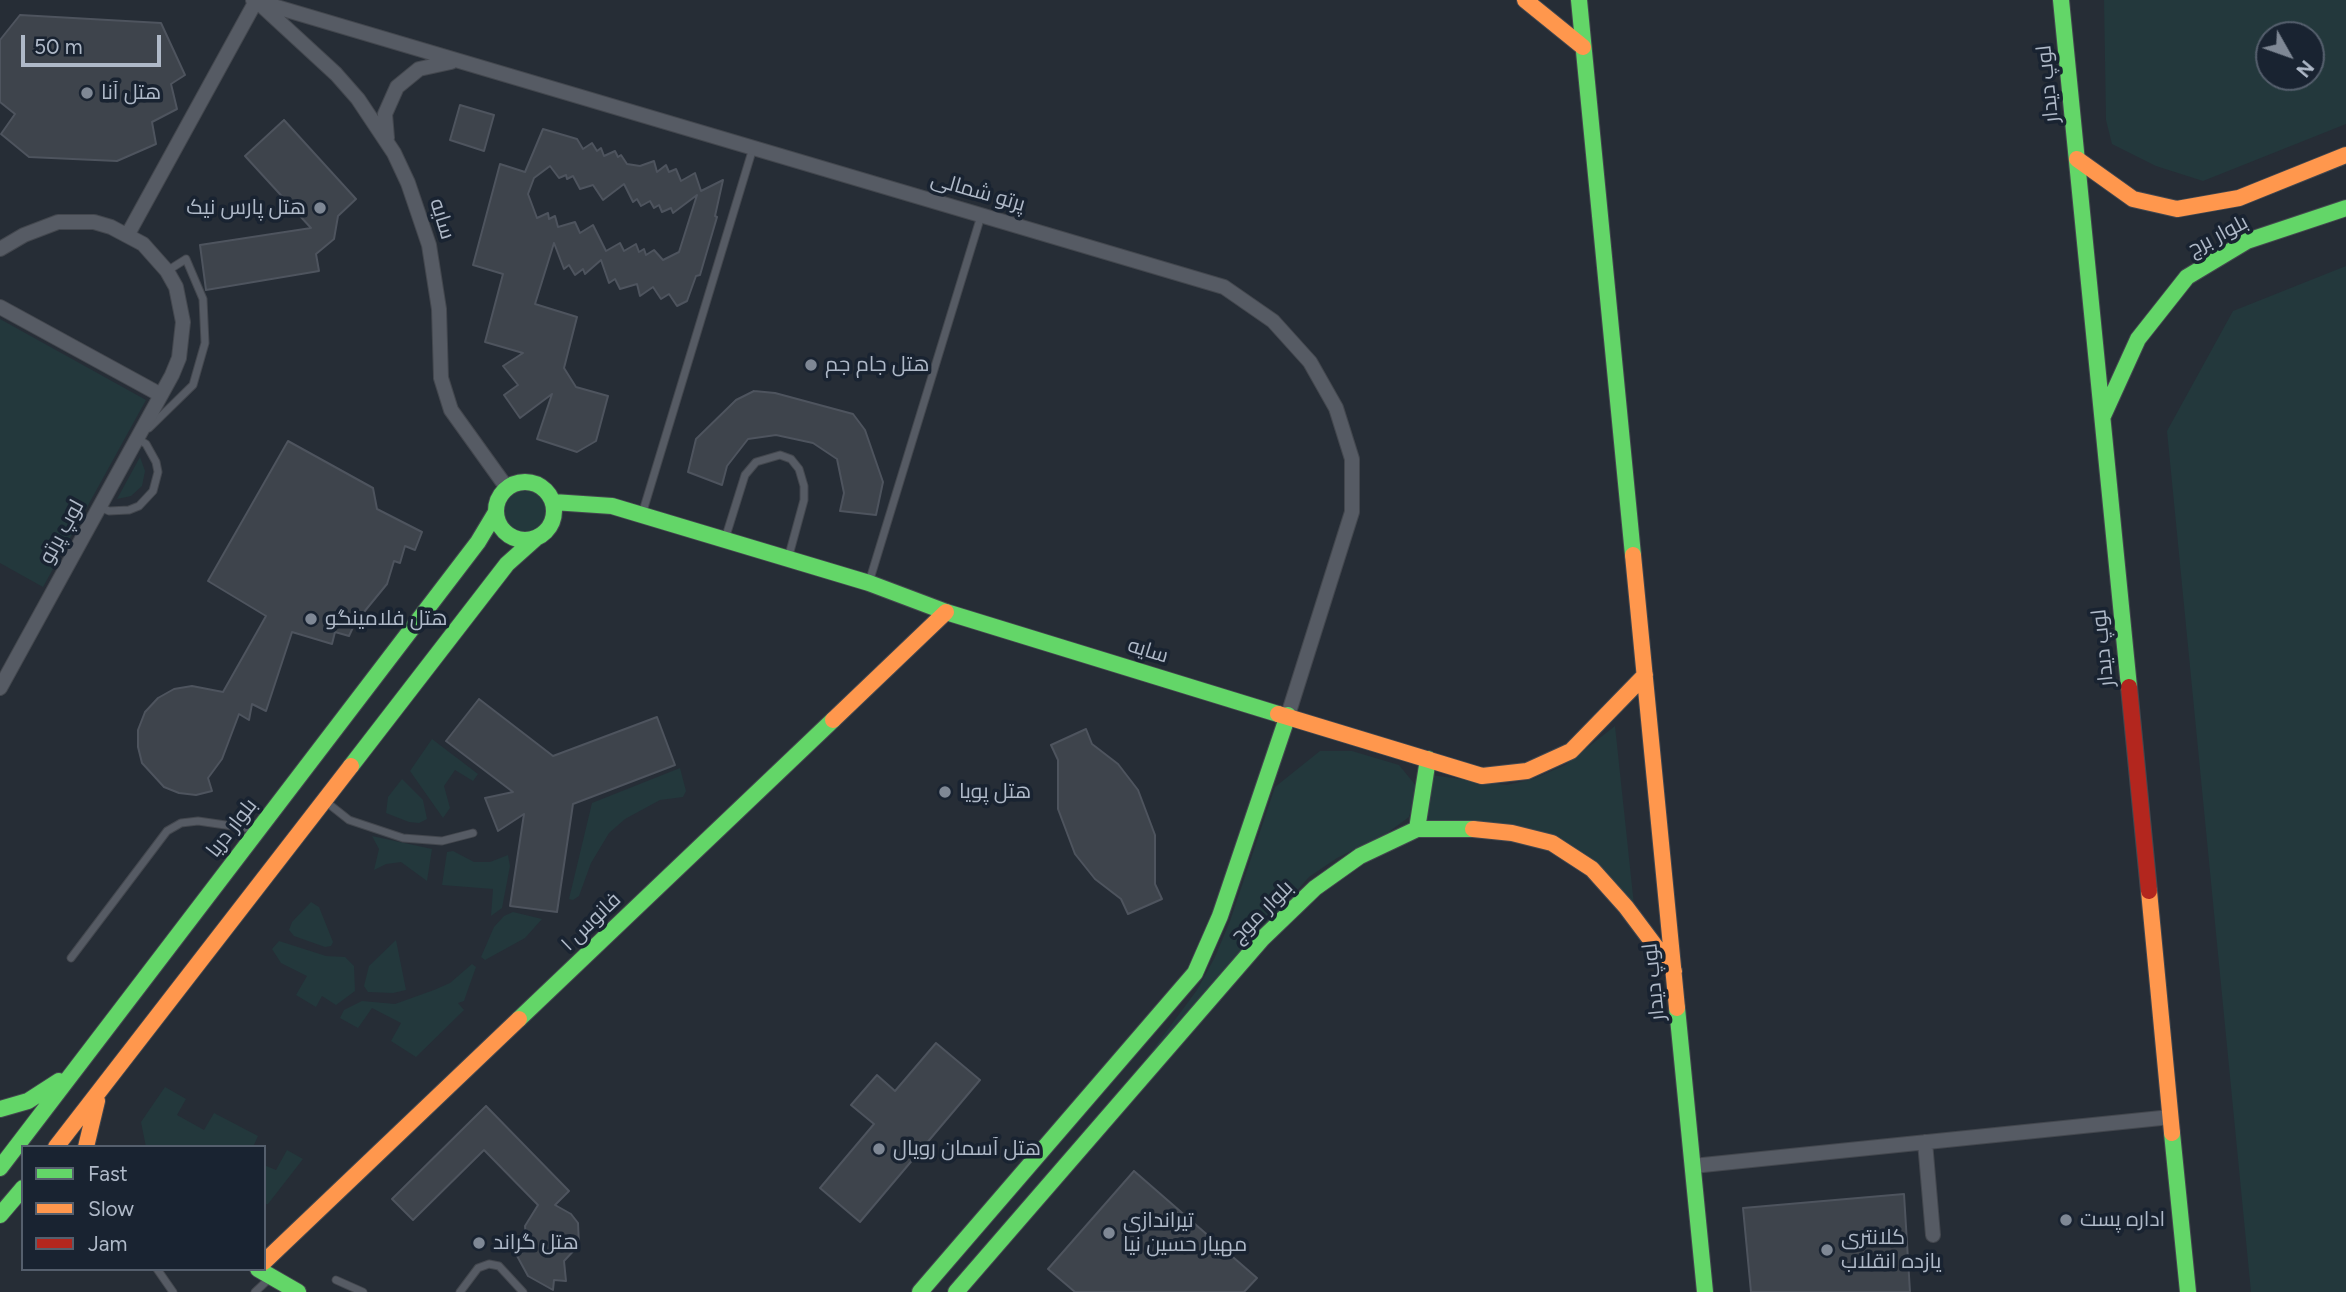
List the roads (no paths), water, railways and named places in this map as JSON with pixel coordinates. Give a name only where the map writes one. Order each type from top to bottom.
[{"type":"street","points":[[128,234],[255,0]]},
{"type":"street","name":"پرتو شمالی","points":[[255,0],[1224,287],[1273,321],[1310,362],[1336,408],[1352,459],[1352,512],[1288,715]]},
{"type":"street","name":"سایه","points":[[255,0],[336,74],[358,99],[388,143],[408,183],[429,244],[439,309],[441,378],[450,410],[507,488]]},
{"type":"street","points":[[1525,0],[1583,47]]},
{"type":"street","name":"لوپ دیدار","points":[[1579,0],[1705,1292]]},
{"type":"street","name":"لوپ دیدار","points":[[2061,0],[2188,1292]]},
{"type":"street","points":[[388,143],[385,114],[397,87],[419,69],[433,64],[461,61]]},
{"type":"street","name":"بلوار برج","points":[[2077,159],[2133,199],[2177,209],[2239,198],[2346,155]]},
{"type":"street","name":"بلوار برج","points":[[2102,418],[2138,339],[2187,276],[2247,241],[2346,208]]},
{"type":"street","name":"لوپ پرتو","points":[[0,249],[24,235],[58,222],[94,222],[128,234],[143,244],[167,271],[181,304],[183,340],[179,358],[161,395],[0,688]]},
{"type":"street","points":[[0,307],[161,395]]},
{"type":"street","points":[[58,1145],[507,564],[549,528],[554,511],[553,502],[542,487],[534,483],[516,484],[507,488],[497,503],[497,521],[508,536],[517,540],[535,539]]},
{"type":"street","name":"سایه","points":[[553,502],[612,506],[869,583],[946,612],[1482,776],[1527,771],[1571,751],[1645,674]]},
{"type":"street","name":"بلوار دریا","points":[[24,1144],[70,1074],[478,542],[496,512]]},
{"type":"street","name":"فانوس ۱","points":[[266,1268],[946,612]]},
{"type":"street","name":"بلوار موج","points":[[920,1292],[1195,973],[1220,916],[1288,715]]},
{"type":"street","points":[[1417,829],[1428,759]]},
{"type":"street","name":"بلوار موج","points":[[956,1292],[1262,939],[1315,888],[1360,856],[1417,829],[1472,829],[1512,833],[1552,844],[1592,869],[1626,907],[1674,971]]},
{"type":"street","points":[[0,1109],[28,1101],[70,1074]]},
{"type":"street","points":[[86,1145],[98,1096]]},
{"type":"street","points":[[1086,1102],[1107,1120]]},
{"type":"street","points":[[1693,1166],[2171,1117]]},
{"type":"street","points":[[0,1132],[24,1144]]},
{"type":"street","points":[[1925,1142],[1933,1234]]},
{"type":"street","name":"بلوار دریا","points":[[0,1168],[21,1147]]},
{"type":"street","points":[[2,1213],[21,1190]]},
{"type":"street","points":[[2,1213],[21,1203]]},
{"type":"street","points":[[266,1270],[298,1292]]},
{"type":"lane","points":[[641,515],[753,148]]},
{"type":"lane","points":[[869,583],[981,215]]},
{"type":"lane","points":[[100,507],[109,511],[129,510],[139,506],[153,491],[158,472],[156,462],[146,444],[137,439],[192,384],[205,343],[203,299],[186,259],[167,271]]},
{"type":"lane","points":[[724,540],[746,474],[756,461],[780,455],[791,460],[799,469],[804,486],[804,500],[788,559]]},
{"type":"lane","points":[[325,801],[349,820],[403,838],[442,841],[474,833]]},
{"type":"lane","points":[[71,958],[167,831],[181,823],[198,821],[257,830]]},
{"type":"lane","points":[[460,1292],[478,1268],[489,1264],[499,1266],[523,1292]]},
{"type":"lane","points":[[158,1271],[173,1292]]},
{"type":"lane","points":[[255,1292],[264,1271]]},
{"type":"lane","points":[[336,1280],[363,1292]]},
{"type":"place","name":"هتل آنا","points":[[87,93]]},
{"type":"place","name":"هتل پارس نیک","points":[[320,208]]},
{"type":"place","name":"هتل جام جم","points":[[811,365]]},
{"type":"place","name":"هتل فلامینگو","points":[[311,619]]},
{"type":"place","name":"هتل پویا","points":[[945,792]]},
{"type":"place","name":"هتل آسمان رویال","points":[[879,1149]]},
{"type":"place","name":"اداره پست","points":[[2066,1220]]},
{"type":"place","name":"تیراندازی مهیار حسین نیا","points":[[1109,1233]]},
{"type":"place","name":"هتل گراند","points":[[479,1243]]},
{"type":"place","name":"کلانتری یازده انقلاب","points":[[1827,1250]]}]
